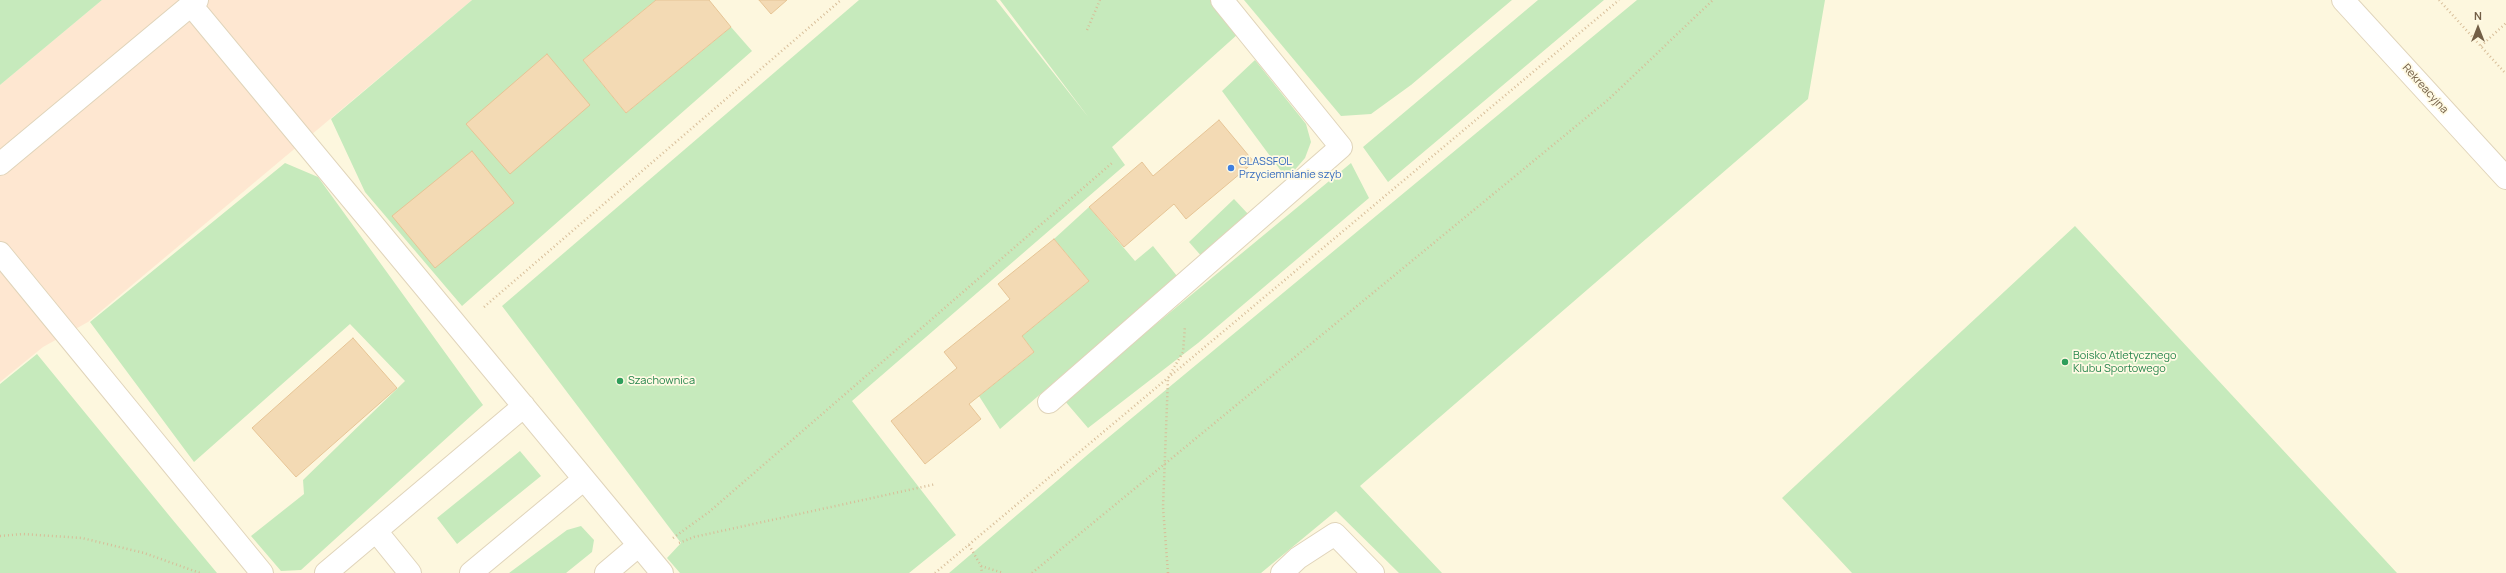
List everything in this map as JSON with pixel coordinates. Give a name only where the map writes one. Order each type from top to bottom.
[{"type":"street","points":[[1049,402],[1341,147],[1222,0]]},
{"type":"street","name":"Rekreacyjna","points":[[2343,0],[2506,178]]},
{"type":"street","points":[[0,164],[194,2],[459,329],[662,573]]},
{"type":"street","points":[[0,253],[262,573]]},
{"type":"street","points":[[326,573],[524,406]]},
{"type":"street","points":[[471,573],[584,479]]},
{"type":"street","points":[[376,531],[410,573]]},
{"type":"street","points":[[1282,573],[1298,558],[1335,534],[1373,573]]},
{"type":"street","points":[[606,573],[644,550]]},
{"type":"path","points":[[459,329],[841,0]]},
{"type":"path","points":[[1087,30],[1100,0]]},
{"type":"path","points":[[935,573],[1619,0]]},
{"type":"path","points":[[1032,573],[1609,99],[1713,0]]},
{"type":"path","points":[[2439,0],[2506,74]]},
{"type":"path","points":[[2481,46],[2506,23]]},
{"type":"path","points":[[644,550],[709,512],[1112,164]]},
{"type":"path","points":[[1168,573],[1163,507],[1168,378],[1182,352],[1189,280]]},
{"type":"path","points":[[644,550],[694,537],[936,484]]},
{"type":"path","points":[[0,536],[23,534],[82,538],[144,553],[200,573]]},
{"type":"path","points":[[969,545],[981,566],[982,573]]},
{"type":"path","points":[[981,566],[1004,573]]},
{"type":"shaded area","points":[[102,0],[472,0],[88,322],[43,347],[0,382],[0,85]]},
{"type":"green space","points":[[0,0],[102,0],[0,85]]},
{"type":"green space","points":[[472,0],[656,0],[583,60],[626,113],[731,27],[752,51],[462,306],[365,192],[331,119]]},
{"type":"green space","points":[[859,0],[996,0],[1089,118],[1000,0],[1210,0],[1238,34],[1112,147],[1125,165],[852,401],[956,535],[909,573],[680,573],[667,558],[681,543],[502,306]]},
{"type":"green space","points":[[1244,0],[1512,0],[1411,85],[1371,114],[1341,116]]},
{"type":"green space","points":[[1538,0],[1604,0],[1388,182],[1363,147]]},
{"type":"green space","points":[[1637,0],[1825,0],[1808,99],[1360,486],[1442,573],[1399,573],[1336,511],[1261,573],[949,573],[1092,451]]},
{"type":"green space","points":[[1255,60],[1306,124],[1311,142],[1305,158],[1287,179],[1222,91]]},
{"type":"green space","points":[[285,163],[318,177],[483,405],[301,570],[281,571],[251,536],[304,494],[303,480],[405,381],[350,324],[194,462],[90,322]]},
{"type":"green space","points":[[1351,163],[1369,198],[1198,343],[1088,428],[1064,400]]},
{"type":"green space","points":[[1234,199],[1249,215],[1203,258],[1189,242]]},
{"type":"green space","points":[[1089,207],[1135,261],[1153,246],[1177,276],[1000,429],[979,396],[1034,352],[1022,336],[1089,281],[1054,239]]},
{"type":"green space","name":"Boisko Atletycznego Klubu Sportowego","points":[[2075,226],[2397,573],[1852,573],[1782,498]]},
{"type":"green space","points":[[37,354],[217,573],[0,573],[0,384]]},
{"type":"green space","points":[[520,451],[541,476],[457,544],[437,518]]},
{"type":"green space","points":[[581,526],[594,540],[592,552],[566,573],[509,573],[567,530]]},
{"type":"building","points":[[656,0],[709,0],[731,27],[626,113],[583,60]]},
{"type":"building","points":[[759,0],[787,0],[771,14]]},
{"type":"building","points":[[547,54],[590,105],[510,174],[466,124]]},
{"type":"building","points":[[1219,120],[1254,162],[1186,219],[1174,204],[1124,247],[1089,207],[1142,162],[1153,176]]},
{"type":"building","points":[[472,151],[514,203],[435,268],[392,216]]},
{"type":"building","points":[[1054,239],[1089,281],[1022,336],[1034,352],[969,404],[981,419],[925,464],[891,421],[957,368],[944,352],[1010,299],[998,284]]},
{"type":"building","points":[[353,338],[397,388],[296,477],[252,428]]},
{"type":"place","name":"GLASSFOL Przyciemnianie szyb","points":[[1231,168]]},
{"type":"place","name":"Boisko Atletycznego Klubu Sportowego","points":[[2065,362]]},
{"type":"place","name":"Szachownica","points":[[620,381]]}]
